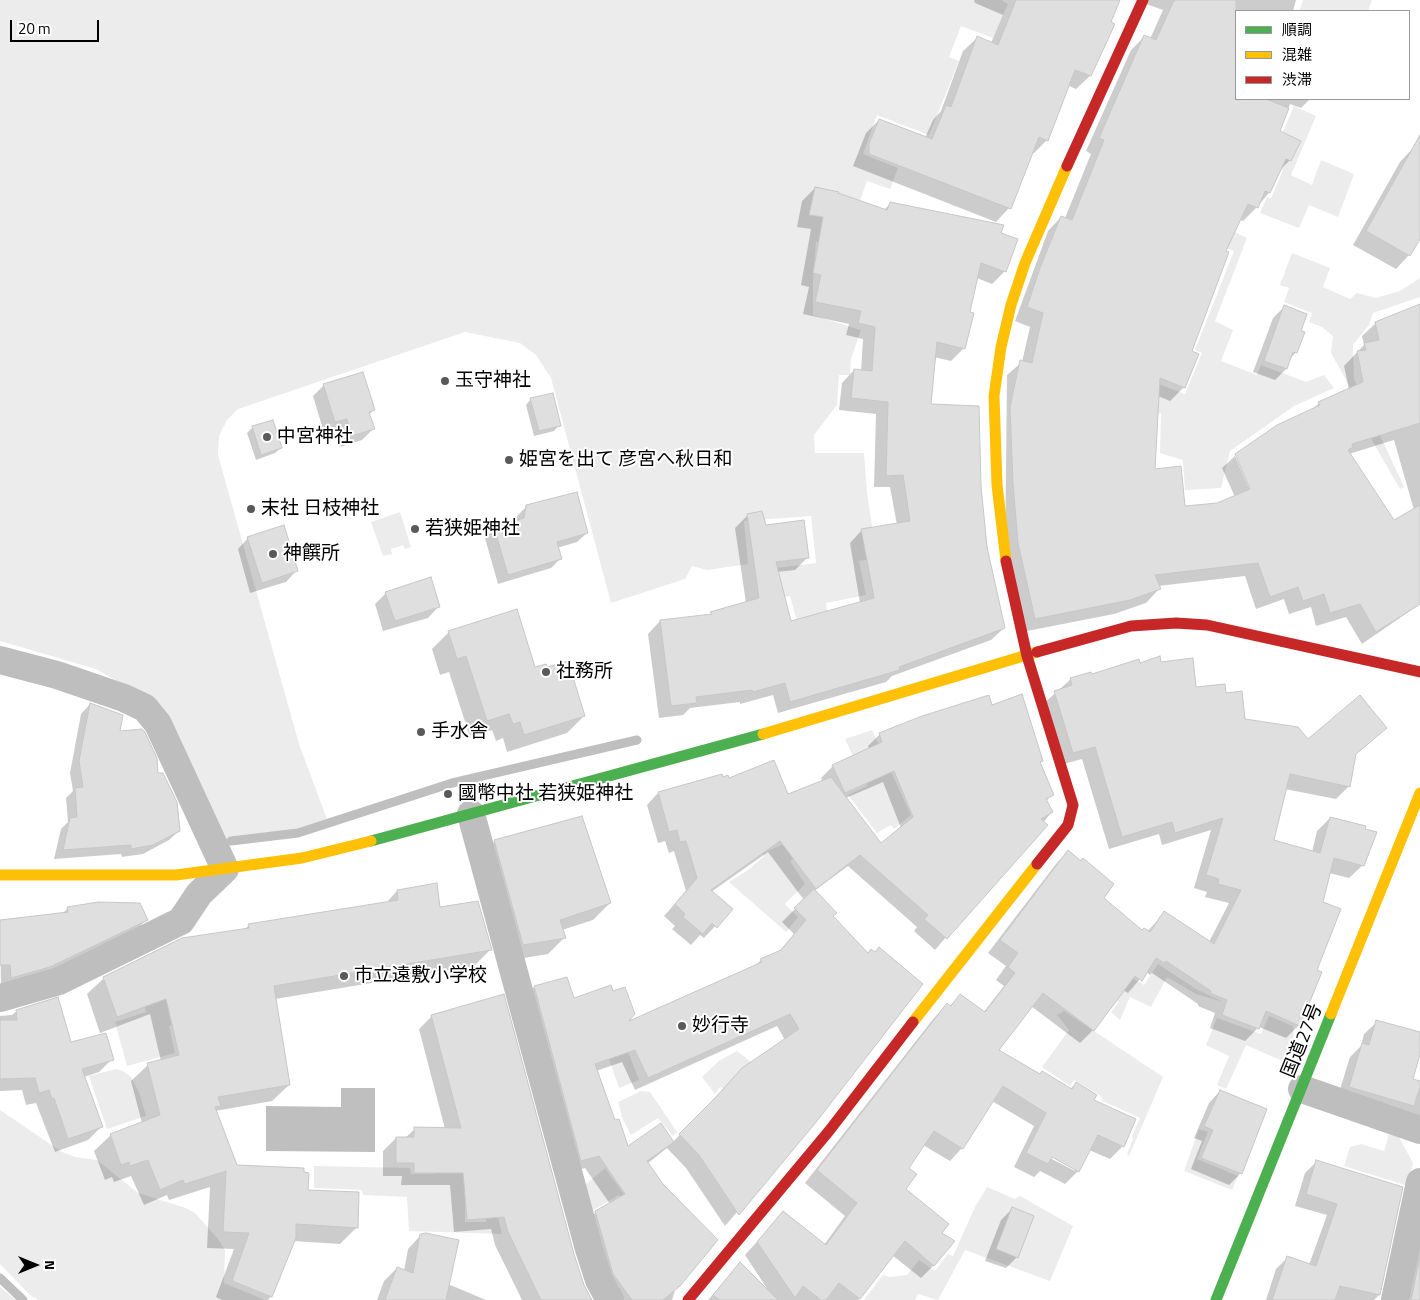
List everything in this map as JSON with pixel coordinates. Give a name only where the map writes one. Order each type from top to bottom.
[{"type":"main road","points":[[688,1300],[835,1124],[1068,825],[1073,805],[1027,656],[1003,545],[997,485],[994,396],[1001,347],[1011,305],[1046,211],[1143,0]]},
{"type":"main road","points":[[0,875],[176,875],[225,869],[342,849],[792,726],[1075,640],[1131,626],[1176,623],[1207,625],[1420,672]]},
{"type":"main road","name":"国道27号","points":[[1216,1300],[1420,793]]},
{"type":"street","points":[[0,660],[124,698],[145,708],[158,724],[225,869],[199,894],[181,922],[58,980],[0,998]]},
{"type":"street","points":[[471,814],[589,1249],[599,1280],[610,1300]]},
{"type":"street","points":[[1302,1089],[1420,1130]]},
{"type":"street","points":[[1395,1300],[1417,1215],[1420,1182]]},
{"type":"shaded area","points":[[0,0],[1001,0],[1008,4],[993,38],[961,26],[949,57],[959,61],[929,135],[877,115],[863,154],[898,168],[890,189],[867,181],[850,229],[849,248],[816,242],[813,315],[861,330],[851,359],[850,375],[839,375],[837,405],[814,435],[815,453],[864,453],[867,493],[877,558],[859,561],[866,595],[826,603],[828,617],[798,625],[790,596],[784,597],[776,568],[816,563],[811,516],[744,521],[748,564],[707,570],[692,566],[685,579],[611,603],[551,378],[536,355],[520,343],[465,332],[238,409],[227,420],[219,436],[218,455],[299,744],[328,822],[284,834],[227,842],[124,685],[96,669],[0,641]]},
{"type":"shaded area","points":[[1303,0],[1372,0],[1368,10],[1299,10]]},
{"type":"shaded area","points":[[1294,106],[1316,116],[1291,175],[1312,185],[1321,160],[1354,174],[1338,217],[1309,205],[1299,228],[1260,213],[1267,197],[1271,198],[1283,170],[1269,164]]},
{"type":"shaded area","points":[[1170,201],[1247,238],[1215,321],[1233,330],[1221,361],[1257,375],[1261,365],[1306,382],[1324,375],[1334,388],[1294,406],[1230,451],[1221,488],[1185,490],[1183,460],[1160,453],[1161,413],[1129,410],[1143,378],[1185,394],[1202,353],[1195,350],[1234,251],[1194,236]]},
{"type":"shaded area","points":[[1292,253],[1330,268],[1323,287],[1350,299],[1357,293],[1376,298],[1400,291],[1420,278],[1420,297],[1373,313],[1369,325],[1353,345],[1354,379],[1404,487],[1400,489],[1370,437],[1345,378],[1331,353],[1333,336],[1322,327],[1309,322],[1312,313],[1284,302],[1289,288],[1280,285]]},
{"type":"shaded area","points":[[400,512],[411,547],[405,549],[403,545],[391,549],[392,554],[383,556],[371,522]]},
{"type":"shaded area","points":[[872,730],[911,815],[894,829],[891,825],[877,833],[848,795],[867,786],[845,739]]},
{"type":"shaded area","points":[[801,836],[802,852],[790,861],[805,884],[785,904],[798,917],[786,932],[729,882],[748,870],[764,856],[763,853]]},
{"type":"shaded area","points":[[1158,964],[1196,989],[1223,1002],[1196,994],[1167,977],[1151,1007],[1130,997],[1120,1020],[1111,1012],[1119,1002],[1100,988],[1112,966],[1144,985]]},
{"type":"shaded area","points":[[186,988],[195,1018],[169,1026],[175,1053],[127,1066],[115,1022],[146,1012],[144,1003]]},
{"type":"shaded area","points":[[1064,1011],[1163,1077],[1129,1156],[1127,1154],[1133,1139],[1132,1136],[1140,1118],[1103,1101],[1101,1096],[1074,1080],[1070,1086],[1042,1067],[1069,1030],[1057,1015]]},
{"type":"shaded area","points":[[1269,1016],[1293,1026],[1294,1042],[1287,1063],[1246,1045],[1226,1089],[1217,1085],[1229,1056],[1206,1045],[1217,1018],[1261,1034]]},
{"type":"shaded area","points":[[617,1023],[639,1080],[619,1088],[599,1030]]},
{"type":"shaded area","points":[[737,1051],[755,1065],[744,1079],[736,1074],[725,1089],[720,1087],[715,1094],[702,1077],[720,1060]]},
{"type":"shaded area","points":[[116,1069],[123,1071],[131,1077],[139,1092],[146,1116],[107,1129],[89,1076]]},
{"type":"shaded area","points":[[341,1088],[375,1088],[375,1152],[266,1151],[266,1106],[341,1107]]},
{"type":"shaded area","points":[[641,1091],[650,1092],[677,1132],[673,1136],[658,1118],[631,1135],[623,1120],[618,1102]]},
{"type":"shaded area","points":[[0,1110],[62,1152],[75,1157],[97,1160],[138,1193],[186,1208],[195,1213],[225,1250],[224,1283],[265,1300],[38,1300],[30,1295],[0,1264]]},
{"type":"shaded area","points":[[1199,1129],[1208,1132],[1197,1159],[1238,1176],[1232,1190],[1184,1171]]},
{"type":"shaded area","points":[[1389,1134],[1399,1137],[1413,1163],[1408,1186],[1344,1166],[1350,1147],[1361,1144],[1384,1151]]},
{"type":"shaded area","points":[[314,1166],[410,1168],[411,1174],[434,1174],[434,1166],[478,1170],[483,1196],[465,1197],[465,1222],[486,1222],[487,1210],[496,1209],[502,1234],[409,1231],[407,1197],[363,1195],[362,1190],[314,1188]]},
{"type":"shaded area","points":[[605,1168],[625,1196],[623,1198],[619,1195],[592,1211],[585,1185]]},
{"type":"shaded area","points":[[987,1187],[1015,1199],[1020,1196],[1073,1226],[1050,1281],[965,1250],[938,1300],[918,1294],[915,1300],[864,1300],[883,1275],[889,1277],[907,1275],[919,1260],[935,1271],[948,1254],[953,1256],[975,1207]]},
{"type":"shaded area","points":[[0,1287],[16,1300],[0,1300]]},
{"type":"building","points":[[1016,0],[1120,0],[1111,22],[1115,24],[1091,76],[1075,70],[1048,141],[1039,137],[1011,209],[869,154],[869,144],[879,119],[932,139],[946,105],[951,107],[977,36],[998,45]]},
{"type":"building","points":[[1174,0],[1236,0],[1235,100],[1269,100],[1289,108],[1280,131],[1301,141],[1291,161],[1286,159],[1270,193],[1265,191],[1258,208],[1248,204],[1226,251],[1229,252],[1192,351],[1199,354],[1185,388],[1160,378],[1155,469],[1181,466],[1185,506],[1217,503],[1250,489],[1235,454],[1277,425],[1320,405],[1318,402],[1363,382],[1357,351],[1366,350],[1364,343],[1379,340],[1375,322],[1420,304],[1420,423],[1352,444],[1353,447],[1348,450],[1394,520],[1420,505],[1420,604],[1376,632],[1360,604],[1330,613],[1324,594],[1303,601],[1298,587],[1270,597],[1258,563],[1155,575],[1161,589],[1130,600],[1035,619],[1018,543],[1013,484],[1010,407],[1020,360],[1032,363],[1043,313],[1027,307],[1061,216],[1072,220],[1104,140],[1099,138],[1144,35],[1156,40]]},
{"type":"building","points":[[1420,135],[1420,239],[1410,256],[1366,231]]},
{"type":"building","points":[[815,187],[839,192],[887,210],[890,202],[1004,225],[1001,233],[1018,239],[1006,272],[981,263],[970,312],[974,313],[965,349],[937,342],[931,404],[979,406],[981,486],[987,547],[1005,628],[899,667],[900,670],[790,702],[785,683],[753,692],[752,690],[696,697],[697,703],[671,706],[660,620],[712,614],[710,612],[759,598],[747,514],[762,511],[766,525],[804,520],[809,558],[776,562],[791,621],[874,598],[861,529],[910,521],[903,475],[886,476],[888,402],[851,398],[854,369],[872,371],[875,327],[858,323],[861,311],[815,302],[821,275],[813,273],[823,217],[809,215]]},
{"type":"building","points":[[1284,305],[1307,314],[1301,331],[1305,332],[1297,353],[1293,352],[1287,369],[1264,361]]},
{"type":"building","points":[[363,372],[375,410],[369,412],[375,429],[351,436],[347,419],[335,422],[323,384]]},
{"type":"building","points":[[553,393],[561,426],[539,431],[530,398]]},
{"type":"building","name":"中宮神社","points":[[273,420],[282,448],[261,455],[252,426]]},
{"type":"building","points":[[577,492],[588,533],[557,542],[562,559],[508,575],[494,527],[524,518],[526,505]]},
{"type":"building","name":"神饌所","points":[[284,525],[298,571],[262,583],[247,537]]},
{"type":"building","points":[[431,577],[440,607],[395,621],[385,592]]},
{"type":"building","name":"社務所","points":[[517,609],[535,667],[546,664],[547,667],[568,661],[585,716],[524,735],[520,722],[513,724],[509,714],[487,721],[466,656],[457,659],[448,631]]},
{"type":"building","points":[[1160,656],[1161,662],[1193,658],[1196,687],[1225,684],[1226,693],[1242,691],[1245,719],[1298,727],[1308,739],[1360,695],[1387,728],[1356,754],[1350,787],[1290,774],[1274,840],[1320,853],[1330,817],[1366,826],[1365,829],[1377,832],[1364,866],[1334,858],[1323,902],[1341,909],[1317,970],[1322,972],[1300,1026],[1266,1011],[1259,1029],[1222,1015],[1227,1000],[1210,993],[1211,991],[1166,961],[1164,963],[1156,958],[1142,981],[1135,976],[1094,1031],[1043,993],[999,1050],[1040,1074],[1042,1071],[1072,1089],[1076,1082],[1097,1095],[1094,1100],[1136,1119],[1124,1147],[1098,1135],[1079,1172],[1052,1157],[1048,1164],[1026,1153],[1046,1113],[1003,1086],[963,1149],[934,1131],[909,1168],[917,1174],[906,1189],[949,1224],[942,1233],[955,1241],[934,1266],[905,1241],[860,1299],[839,1283],[826,1300],[821,1300],[803,1286],[795,1298],[757,1242],[783,1211],[826,1245],[857,1203],[817,1170],[947,1003],[951,1006],[960,994],[985,1012],[1015,973],[1008,967],[1018,953],[1000,940],[1068,850],[1081,861],[1083,858],[1114,884],[1104,898],[1142,930],[1144,928],[1150,932],[1164,911],[1214,944],[1241,890],[1218,884],[1219,879],[1206,875],[1223,818],[1175,833],[1172,822],[1122,837],[1095,747],[1073,753],[1054,691],[1072,685],[1070,678],[1091,672],[1092,674],[1139,659],[1140,663]]},
{"type":"building","points":[[1022,694],[1043,761],[1040,762],[1054,795],[1046,799],[1053,812],[1041,819],[1048,825],[947,939],[924,919],[928,915],[860,855],[816,889],[780,841],[711,890],[733,909],[717,928],[712,923],[703,934],[683,917],[685,914],[675,904],[697,878],[686,841],[680,842],[677,830],[669,832],[658,792],[722,774],[723,777],[728,775],[729,778],[774,760],[788,794],[831,777],[881,843],[913,817],[894,771],[845,793],[832,765],[882,742],[879,733],[922,716],[989,695],[992,705]]},
{"type":"building","points":[[90,703],[123,715],[120,731],[142,729],[145,732],[157,758],[158,773],[163,773],[177,802],[180,831],[153,845],[131,849],[131,845],[63,850],[70,818],[77,817],[75,788],[83,787],[79,761]]},
{"type":"building","points":[[582,816],[611,903],[560,920],[566,938],[523,945],[494,840]]},
{"type":"building","points":[[437,883],[440,907],[478,901],[492,950],[274,986],[290,1085],[218,1097],[221,1106],[215,1107],[237,1165],[304,1168],[304,1172],[309,1173],[308,1190],[359,1192],[358,1228],[296,1224],[296,1238],[272,1297],[232,1281],[249,1233],[223,1232],[226,1171],[185,1184],[183,1180],[160,1190],[148,1160],[130,1166],[129,1162],[121,1165],[110,1134],[160,1115],[147,1063],[179,1055],[166,999],[117,1017],[103,977],[182,938],[249,928],[248,924],[398,900],[397,890]]},
{"type":"building","points":[[814,889],[837,913],[833,916],[868,953],[871,949],[875,952],[879,947],[923,984],[817,1121],[739,1215],[699,1155],[679,1134],[742,1068],[799,1029],[790,1014],[648,1078],[635,1050],[595,1064],[615,1120],[619,1119],[628,1146],[661,1123],[674,1142],[647,1161],[663,1184],[718,1240],[680,1286],[663,1300],[632,1300],[613,1274],[595,1211],[625,1194],[599,1156],[581,1161],[534,986],[567,977],[574,998],[611,985],[613,991],[625,987],[635,1014],[629,1021],[762,962],[760,959],[781,950],[806,920],[794,908]]},
{"type":"building","points":[[98,902],[140,903],[148,920],[50,967],[11,978],[10,965],[0,965],[0,920],[68,912],[67,907]]},
{"type":"building","points":[[504,994],[574,1254],[584,1285],[592,1300],[541,1300],[508,1232],[504,1217],[467,1220],[463,1173],[414,1173],[414,1163],[396,1163],[396,1137],[414,1137],[414,1127],[461,1128],[431,1015]]},
{"type":"building","points":[[58,997],[71,1042],[106,1033],[114,1060],[82,1069],[103,1127],[68,1139],[54,1098],[52,1099],[49,1090],[39,1093],[35,1078],[0,1079],[0,1020],[17,1020],[16,1010]]},
{"type":"building","points":[[1376,1020],[1420,1032],[1420,1054],[1413,1079],[1420,1081],[1420,1087],[1414,1106],[1349,1087],[1362,1043],[1369,1045]]},
{"type":"building","points":[[1220,1090],[1267,1109],[1242,1174],[1201,1158],[1213,1130],[1204,1126]]},
{"type":"building","points":[[1316,1160],[1403,1187],[1380,1295],[1340,1286],[1335,1300],[1272,1300],[1287,1256],[1316,1266],[1337,1204],[1306,1194]]},
{"type":"building","points":[[1012,1207],[1034,1216],[1018,1258],[996,1249]]},
{"type":"building","points":[[426,1233],[459,1240],[446,1300],[385,1300],[397,1267],[413,1273],[420,1234]]},
{"type":"building","points":[[1420,1257],[1420,1300],[1411,1300]]},
{"type":"building","points":[[740,1262],[778,1300],[720,1300],[713,1295]]},
{"type":"waterway","points":[[231,841],[298,833],[452,783],[637,740]]},
{"type":"waterway","points":[[0,1278],[23,1300]]},
{"type":"traffic: fast","points":[[371,841],[763,734]]},
{"type":"traffic: fast","points":[[1216,1300],[1331,1014]]},
{"type":"traffic: slow","points":[[1006,561],[997,485],[994,396],[1001,347],[1011,305],[1025,263],[1067,166]]},
{"type":"traffic: slow","points":[[763,734],[1037,652]]},
{"type":"traffic: slow","points":[[1331,1014],[1420,793]]},
{"type":"traffic: slow","points":[[0,875],[176,875],[302,858],[371,841]]},
{"type":"traffic: slow","points":[[913,1022],[1037,864]]},
{"type":"traffic: jam","points":[[1067,166],[1143,0]]},
{"type":"traffic: jam","points":[[1006,561],[1027,656],[1073,805],[1068,825],[1037,864]]},
{"type":"traffic: jam","points":[[1037,652],[1131,626],[1176,623],[1207,625],[1420,672]]},
{"type":"traffic: jam","points":[[688,1300],[829,1131],[913,1022]]},
{"type":"place","name":"玉守神社","points":[[445,381]]},
{"type":"place","name":"中宮神社","points":[[267,437]]},
{"type":"place","name":"姫宮を出て 彦宮へ秋日和","points":[[509,460]]},
{"type":"place","name":"末社 日枝神社","points":[[251,509]]},
{"type":"place","name":"若狭姫神社","points":[[415,529]]},
{"type":"place","name":"神饌所","points":[[273,554]]},
{"type":"place","name":"社務所","points":[[546,672]]},
{"type":"place","name":"手水舎","points":[[421,732]]},
{"type":"place","name":"國幣中社 若狭姫神社","points":[[448,794]]},
{"type":"place","name":"市立遠敷小学校","points":[[344,976]]},
{"type":"place","name":"妙行寺","points":[[682,1026]]}]
